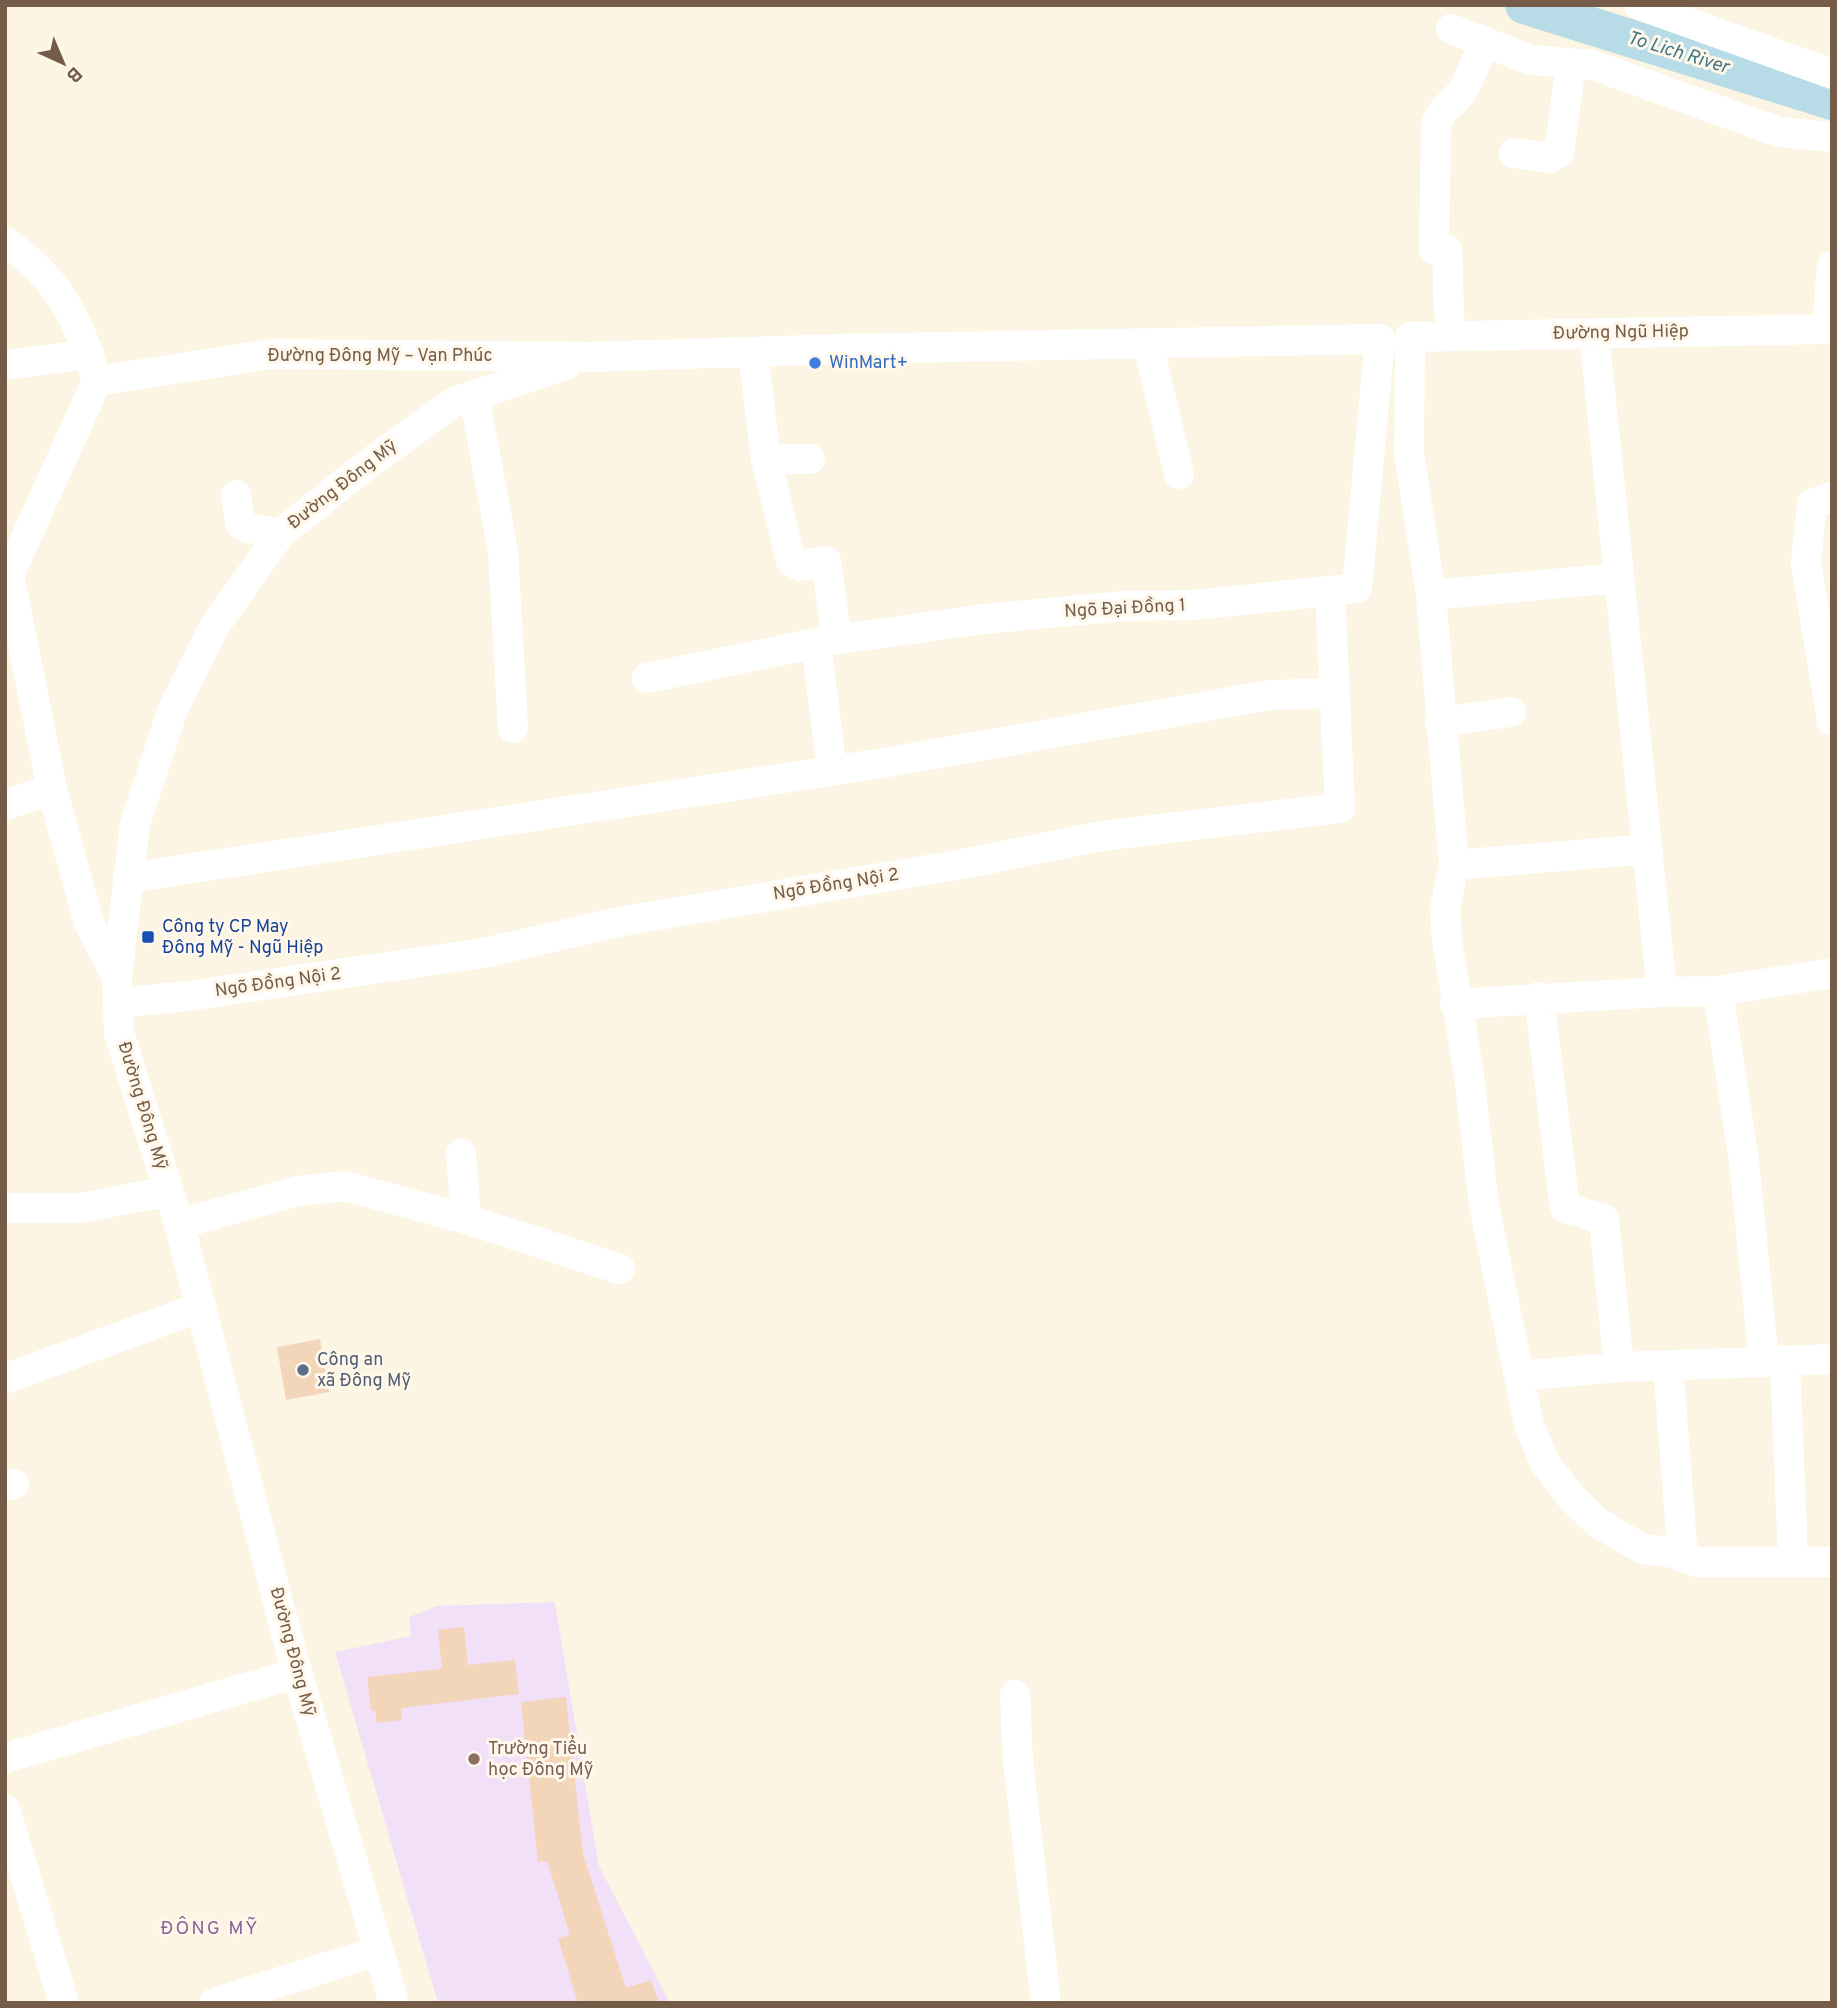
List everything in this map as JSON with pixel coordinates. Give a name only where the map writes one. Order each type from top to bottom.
[{"type":"street","points":[[1639,5],[1832,74]]},
{"type":"street","points":[[1451,30],[1531,60],[1593,65],[1779,132],[1832,136]]},
{"type":"street","points":[[1450,336],[1447,250],[1434,249],[1436,125],[1442,108],[1455,101],[1464,88],[1484,43]]},
{"type":"street","points":[[1514,153],[1550,158],[1559,153],[1571,63]]},
{"type":"street","points":[[5,242],[30,259],[57,287],[93,368],[7,575],[52,789],[89,923],[118,990]]},
{"type":"street","points":[[1830,329],[1832,266]]},
{"type":"street","name":"Đường Ngũ Hiệp","points":[[1431,595],[1409,453],[1410,337],[1830,329]]},
{"type":"street","points":[[1594,333],[1662,992]]},
{"type":"street","name":"Ngõ Đại Đồng 1","points":[[647,678],[827,642],[984,620],[1122,606],[1194,605],[1357,588],[1380,339],[1148,344]]},
{"type":"street","points":[[589,357],[1148,344],[1179,474]]},
{"type":"street","points":[[753,352],[766,459],[791,561],[800,566],[825,561],[832,771]]},
{"type":"street","name":"Đường Đông Mỹ – Vạn Phúc","points":[[5,365],[93,368],[271,354],[589,357]]},
{"type":"street","name":"Đường Đông Mỹ","points":[[394,2003],[295,1664],[179,1224],[119,1033],[118,990],[128,878],[135,824],[173,709],[215,627],[280,534],[364,467],[454,402],[589,357]]},
{"type":"street","points":[[474,395],[503,551],[513,728]]},
{"type":"street","points":[[766,459],[810,459]]},
{"type":"street","points":[[236,495],[240,523],[248,528],[280,534]]},
{"type":"street","points":[[1832,496],[1812,504],[1806,563],[1832,721]]},
{"type":"street","points":[[1618,578],[1431,595],[1454,865],[1445,909],[1455,1003],[1469,1076],[1484,1205],[1529,1425],[1545,1463],[1563,1488],[1598,1523],[1643,1549],[1670,1552],[1698,1562],[1832,1562]]},
{"type":"street","name":"Ngõ Đồng Nội 2","points":[[118,990],[188,996],[483,953],[623,921],[963,863],[1101,836],[1340,808],[1330,591]]},
{"type":"street","points":[[128,878],[832,771],[1270,695],[1335,693]]},
{"type":"street","points":[[1440,722],[1511,712]]},
{"type":"street","points":[[5,805],[52,789]]},
{"type":"street","points":[[1454,865],[1647,849]]},
{"type":"street","points":[[1455,1003],[1718,990],[1832,973]]},
{"type":"street","points":[[1718,990],[1774,1362],[1793,1560]]},
{"type":"street","points":[[1539,997],[1565,1208],[1604,1219],[1619,1367]]},
{"type":"street","points":[[461,1154],[466,1219]]},
{"type":"street","points":[[179,1224],[298,1191],[345,1186],[466,1219],[620,1269]]},
{"type":"street","points":[[5,1208],[80,1208],[169,1191]]},
{"type":"street","points":[[5,1379],[201,1307]]},
{"type":"street","points":[[1519,1376],[1619,1367],[1832,1359]]},
{"type":"street","points":[[1668,1366],[1683,1557]]},
{"type":"street","points":[[5,1739],[295,1664]]},
{"type":"street","points":[[5,1758],[295,1664]]},
{"type":"street","points":[[1015,1695],[1018,1760],[1046,2003]]},
{"type":"street","points":[[5,1809],[12,1858],[64,2003]]},
{"type":"street","points":[[214,2003],[378,1951]]},
{"type":"shaded area","name":"Trường Tiểu học Đông Mỹ","points":[[555,1602],[599,1866],[670,2003],[438,2003],[335,1652],[411,1636],[409,1617],[437,1606]]},
{"type":"building","name":"Công an xã Đông Mỹ","points":[[320,1339],[329,1392],[286,1400],[277,1347]]},
{"type":"building","points":[[464,1627],[468,1665],[515,1660],[519,1694],[401,1708],[402,1720],[377,1723],[375,1711],[371,1711],[367,1677],[442,1669],[438,1630]]},
{"type":"building","points":[[566,1697],[583,1854],[626,1988],[651,1980],[659,2003],[578,2003],[558,1938],[570,1935],[547,1861],[538,1862],[521,1702]]},
{"type":"waterway","name":"To Lich River","points":[[1524,5],[1832,101]]},
{"type":"place","name":"WinMart+","points":[[815,363]]},
{"type":"place","name":"Công ty CP May Đông Mỹ - Ngũ Hiệp","points":[[148,937]]},
{"type":"place","name":"Công an xã Đông Mỹ","points":[[303,1370]]},
{"type":"place","name":"Trường Tiểu học Đông Mỹ","points":[[474,1759]]},
{"type":"district","name":"ĐÔNG MỸ","points":[[210,1929]]}]
